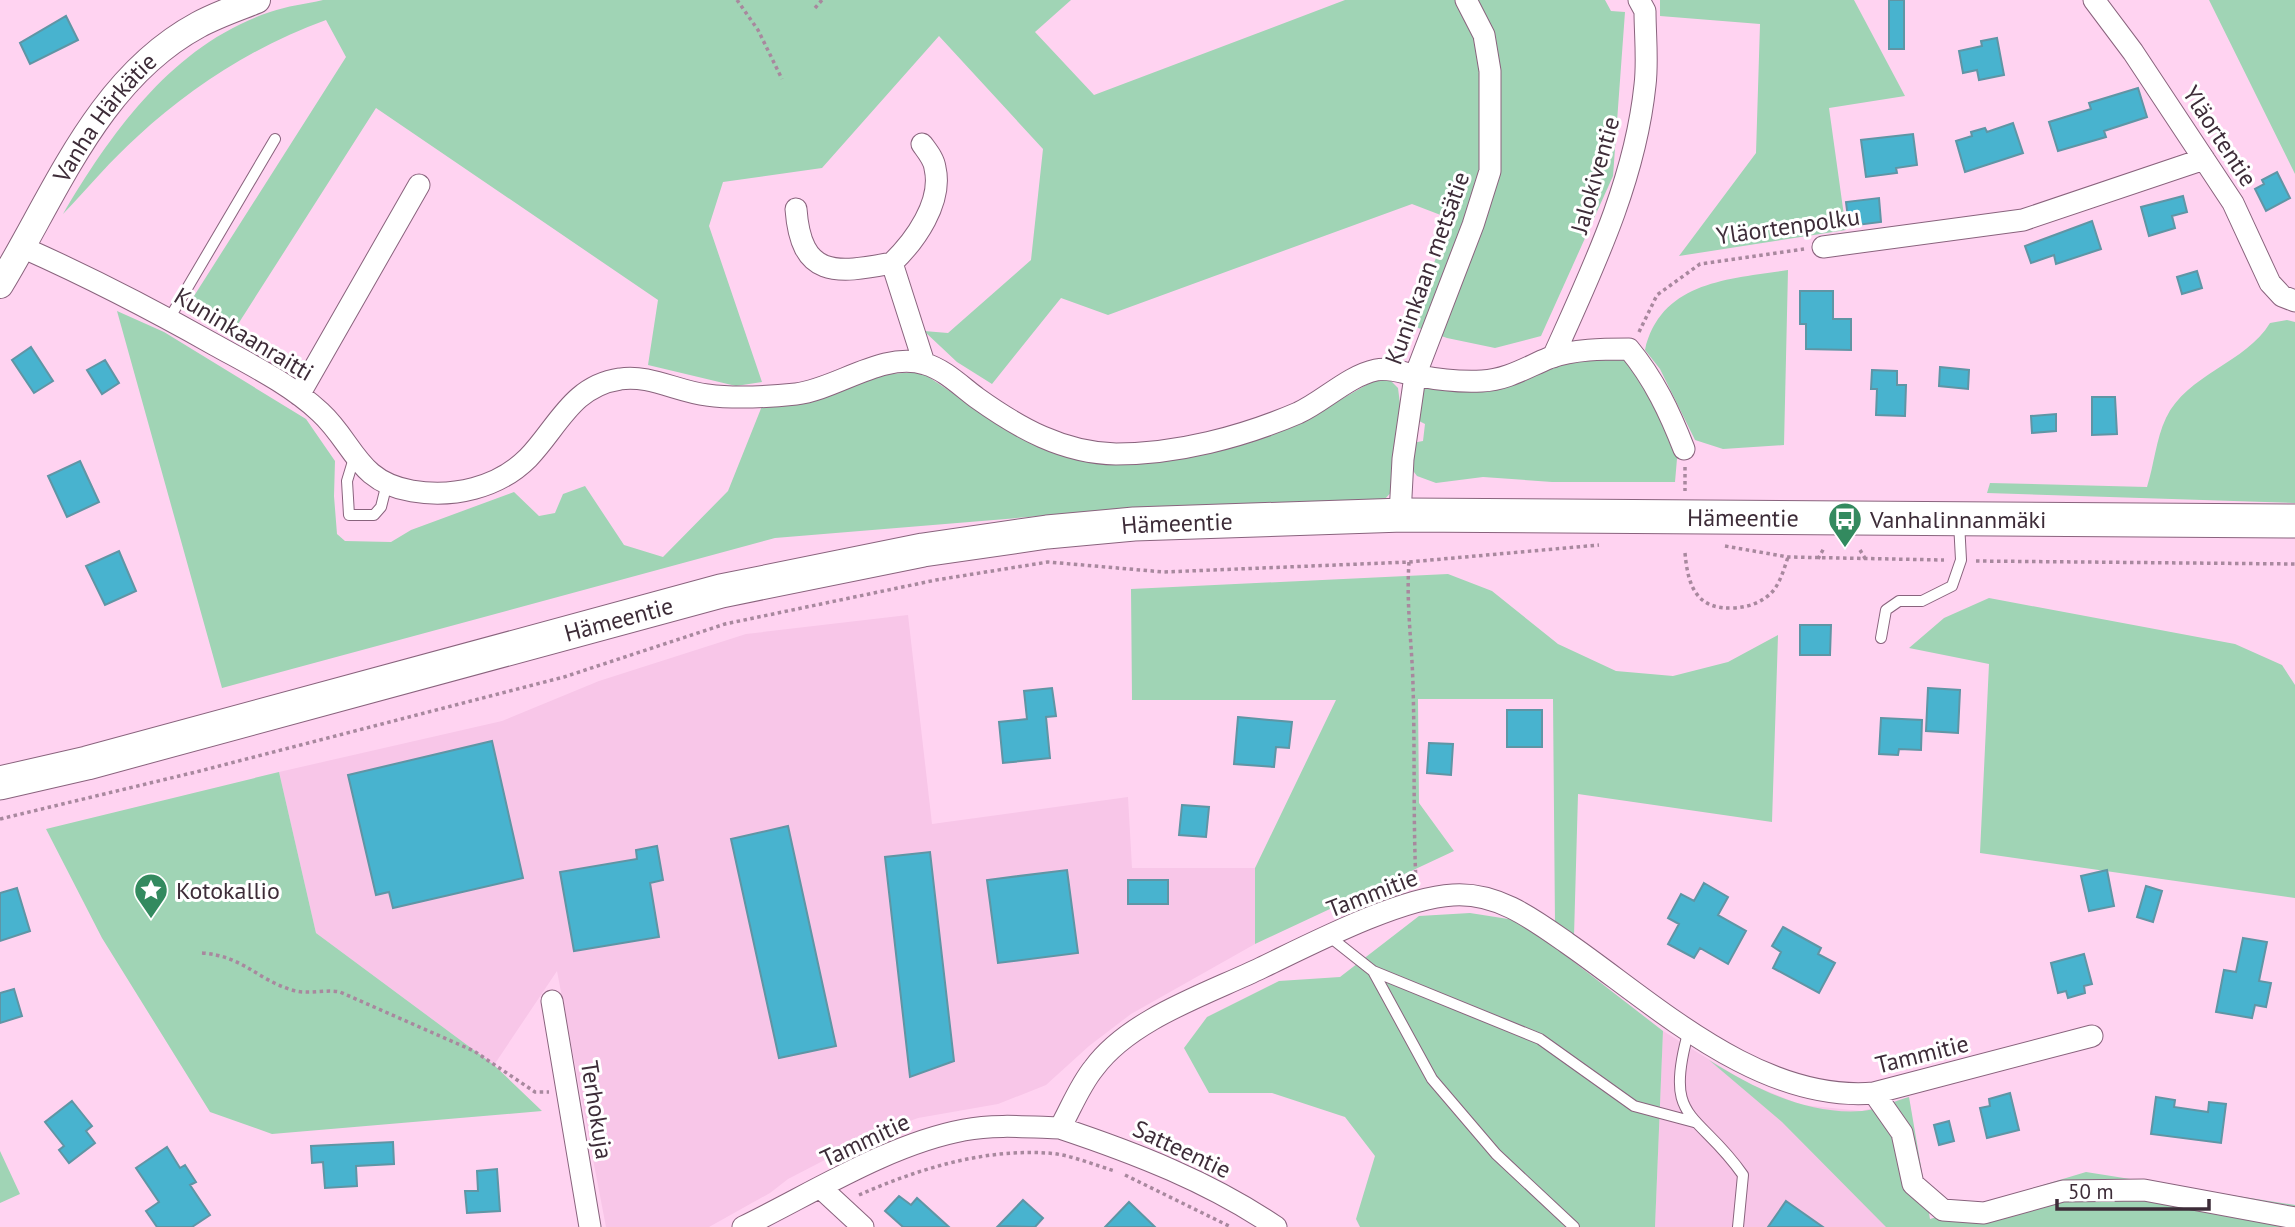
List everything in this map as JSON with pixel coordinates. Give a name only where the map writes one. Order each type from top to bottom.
[{"type":"highway","name":"Hämeentie","points":[[0,783],[87,763],[600,622],[782,577],[923,550],[1134,524],[1400,515],[2295,521]]},
{"type":"highway","name":"Hämeentie","points":[[0,796],[87,763]]},
{"type":"street","name":"Vanha Härkätie","points":[[0,285],[100,112],[153,56],[197,25],[257,0]]},
{"type":"street","name":"Kuninkaan metsätie","points":[[1400,515],[1403,459],[1415,376],[1473,225],[1490,171],[1490,71],[1484,35],[1466,0]]},
{"type":"street","name":"Jalokiventie","points":[[1553,357],[1613,220],[1633,154],[1646,84],[1645,10],[1639,0]]},
{"type":"street","name":"Yläortentie","points":[[2094,0],[2233,203],[2270,283],[2282,296],[2295,301]]},
{"type":"street","points":[[796,209],[798,234],[805,253],[823,268],[850,271],[892,263],[922,226],[937,183],[935,166],[922,144]]},
{"type":"street","name":"Yläortenpolku","points":[[1823,247],[2023,220],[2204,159]]},
{"type":"street","points":[[299,395],[419,185]]},
{"type":"street","name":"Kuninkaanraitti","points":[[24,247],[169,319],[299,395],[324,415],[354,458],[387,484],[412,491],[452,492],[478,489],[501,478],[527,458],[568,405],[588,390],[626,377],[705,395],[761,396],[802,393],[895,363],[924,363]]},
{"type":"street","points":[[892,263],[924,363],[1021,427],[1054,443],[1086,452],[1118,454],[1203,444],[1299,412],[1372,371],[1390,369],[1415,376],[1486,381],[1515,374],[1553,357],[1599,349],[1629,349],[1645,368],[1668,407],[1684,449]]},
{"type":"street","name":"Tammitie","points":[[743,1227],[916,1143],[964,1130],[1012,1126],[1060,1128],[1094,1067],[1132,1030],[1418,899],[1455,894],[1490,898],[1525,914],[1689,1030],[1774,1076],[1821,1093],[1849,1096],[1874,1093],[1949,1076],[2068,1040],[2092,1036]]},
{"type":"street","name":"Terhokuja","points":[[552,1001],[590,1227]]},
{"type":"street","points":[[1874,1093],[1902,1133],[1913,1184],[1943,1210],[1984,1213],[2063,1191],[2144,1190],[2295,1218]]},
{"type":"street","name":"Satteentie","points":[[1060,1128],[1138,1154],[1200,1184],[1276,1227]]},
{"type":"street","points":[[822,1189],[863,1227]]},
{"type":"lane","points":[[169,319],[224,230],[275,138]]},
{"type":"lane","points":[[354,458],[348,481],[349,515],[374,515],[381,507],[387,484]]},
{"type":"lane","points":[[1881,638],[1886,610],[1899,601],[1922,601],[1952,586],[1961,560],[1959,519]]},
{"type":"lane","points":[[1330,937],[1373,971],[1540,1039],[1633,1106],[1694,1122]]},
{"type":"lane","points":[[1373,971],[1432,1079],[1496,1154],[1574,1227]]},
{"type":"lane","points":[[1689,1030],[1678,1065],[1679,1098],[1694,1122],[1730,1156],[1743,1175],[1738,1227]]},
{"type":"path","points":[[737,0],[758,30],[782,79]]},
{"type":"path","points":[[815,8],[822,0]]},
{"type":"path","name":"Yläortenpolku","points":[[1629,349],[1657,295],[1700,264],[1823,247]]},
{"type":"path","points":[[1684,449],[1685,496]]},
{"type":"path","points":[[0,819],[200,771],[564,677],[725,624],[936,580],[1048,562],[1164,572],[1409,562],[1604,545]]},
{"type":"path","points":[[1720,545],[1788,557],[1867,561],[2295,564]]},
{"type":"path","points":[[1818,559],[1824,548]]},
{"type":"path","points":[[1860,550],[1867,561]]},
{"type":"path","points":[[1685,553],[1687,576],[1695,594],[1716,609],[1749,607],[1771,594],[1788,557]]},
{"type":"path","points":[[1409,562],[1406,606],[1413,684],[1412,805],[1418,899]]},
{"type":"path","points":[[202,953],[228,956],[291,990],[308,993],[325,989],[340,992],[376,1010],[419,1024],[474,1051],[535,1092],[568,1091]]},
{"type":"path","points":[[838,1204],[908,1173],[981,1156],[1049,1153],[1119,1172],[1231,1227]]},
{"type":"shaded area","points":[[908,615],[932,824],[1128,797],[1132,868],[1255,868],[1255,944],[1131,1014],[1089,1046],[1046,1085],[998,1104],[918,1118],[877,1133],[788,1179],[770,1193],[709,1227],[606,1227],[557,971],[494,1065],[316,933],[279,772],[502,721],[599,681],[746,634]]},
{"type":"shaded area","points":[[1663,1031],[1747,1083],[1802,1105],[1862,1111],[1909,1097],[1929,1227],[1655,1227]]},
{"type":"green space","points":[[323,0],[1071,0],[1035,32],[1094,95],[1345,0],[1605,0],[1611,11],[1625,12],[1613,176],[1541,336],[1495,348],[1447,338],[1410,325],[1451,219],[1412,204],[1108,315],[1061,298],[992,384],[957,362],[924,331],[948,333],[1031,260],[1043,149],[939,36],[822,168],[723,182],[709,226],[762,382],[736,386],[648,365],[658,300],[376,108],[233,332],[187,307],[346,57],[326,20],[275,41],[203,84],[128,145],[63,214],[125,122],[175,68],[204,45],[236,26],[276,10]]},
{"type":"green space","points":[[1660,0],[1854,0],[1905,96],[1829,108],[1846,230],[1679,256],[1756,153],[1760,24],[1660,16]]},
{"type":"green space","points":[[2209,0],[2295,0],[2295,174]]},
{"type":"green space","points":[[1788,270],[1784,445],[1723,449],[1695,440],[1660,369],[1645,350],[1653,327],[1666,310],[1682,297],[1700,288],[1721,281]]},
{"type":"green space","points":[[117,311],[164,332],[306,419],[335,461],[337,534],[345,541],[391,542],[411,530],[514,492],[539,516],[555,513],[563,494],[585,486],[624,545],[663,557],[728,491],[762,406],[887,374],[921,372],[1016,435],[1085,461],[1303,421],[1375,380],[1390,380],[1398,388],[1400,404],[1395,488],[1385,499],[1041,516],[775,538],[222,688]]},
{"type":"green space","points":[[2287,320],[2295,322],[2295,503],[1987,493],[1990,483],[2147,487],[2157,443],[2166,418],[2176,403],[2202,379],[2247,349],[2270,323]]},
{"type":"green space","points":[[1623,358],[1632,364],[1678,447],[1675,482],[1552,482],[1483,477],[1436,483],[1417,476],[1408,464],[1412,443],[1423,441],[1425,424],[1417,420],[1423,388],[1552,362]]},
{"type":"green space","points":[[1448,574],[1492,591],[1558,644],[1616,671],[1673,676],[1728,662],[1778,635],[1772,822],[1578,794],[1574,936],[1555,924],[1553,699],[1418,699],[1419,803],[1454,851],[1255,944],[1255,868],[1336,700],[1132,700],[1131,589]]},
{"type":"green space","points":[[1989,598],[2235,644],[2282,665],[2295,685],[2295,898],[1980,853],[1989,664],[1909,648],[1944,618]]},
{"type":"green space","points":[[279,772],[316,933],[494,1065],[542,1111],[272,1134],[210,1112],[102,938],[46,829]]},
{"type":"green space","points":[[1470,913],[1521,921],[1663,1031],[1655,1227],[1360,1227],[1356,1219],[1375,1156],[1345,1117],[1272,1093],[1209,1093],[1184,1048],[1207,1017],[1279,981],[1340,977],[1419,916]]},
{"type":"green space","points":[[1709,1060],[1781,1098],[1821,1109],[1862,1111],[1909,1097],[1930,1219],[2086,1172],[2295,1205],[2295,1227],[1886,1227],[1782,1122]]},
{"type":"green space","points":[[0,1151],[20,1194],[0,1203]]},
{"type":"building","points":[[1889,0],[1904,0],[1904,49],[1889,49]]},
{"type":"building","points":[[66,16],[78,40],[30,64],[20,43]]},
{"type":"building","points":[[1997,38],[2004,75],[1979,80],[1977,70],[1963,73],[1959,51],[1982,46],[1981,41]]},
{"type":"building","points":[[2138,88],[2147,117],[2104,131],[2106,137],[2058,151],[2049,122],[2091,109],[2089,103]]},
{"type":"building","points":[[2013,123],[2023,153],[1965,172],[1956,141],[1972,136],[1971,132],[1985,128],[1987,132]]},
{"type":"building","points":[[1913,134],[1917,165],[1896,168],[1897,173],[1866,177],[1861,140]]},
{"type":"building","points":[[2277,172],[2290,198],[2266,211],[2255,189],[2264,184],[2262,180]]},
{"type":"building","points":[[2183,196],[2187,212],[2172,216],[2175,228],[2149,236],[2141,207]]},
{"type":"building","points":[[1879,198],[1881,222],[1849,226],[1846,202]]},
{"type":"building","points":[[2092,221],[2101,249],[2056,264],[2054,255],[2031,263],[2025,246]]},
{"type":"building","points":[[2197,271],[2202,288],[2182,294],[2177,277]]},
{"type":"building","points":[[1800,291],[1833,291],[1833,319],[1851,319],[1851,350],[1806,349],[1806,324],[1800,324]]},
{"type":"building","points":[[31,347],[53,381],[34,393],[12,360]]},
{"type":"building","points":[[105,360],[119,383],[102,394],[87,370]]},
{"type":"building","points":[[1940,367],[1969,370],[1968,389],[1939,386]]},
{"type":"building","points":[[1872,370],[1897,371],[1897,385],[1906,385],[1905,416],[1876,415],[1877,389],[1871,389]]},
{"type":"building","points":[[2092,397],[2115,397],[2117,434],[2092,435]]},
{"type":"building","points":[[2056,414],[2056,431],[2032,433],[2031,416]]},
{"type":"building","points":[[80,461],[99,502],[67,517],[48,476]]},
{"type":"building","points":[[119,551],[136,591],[105,605],[86,566]]},
{"type":"building","points":[[1800,625],[1831,625],[1830,655],[1800,655]]},
{"type":"building","points":[[1052,688],[1056,716],[1046,717],[1050,758],[1003,763],[999,722],[1027,719],[1024,691]]},
{"type":"building","points":[[1928,688],[1960,690],[1958,733],[1926,731]]},
{"type":"building","points":[[1507,710],[1542,710],[1542,747],[1507,747]]},
{"type":"building","points":[[1238,717],[1292,722],[1289,748],[1276,747],[1274,767],[1234,764]]},
{"type":"building","points":[[1881,718],[1922,720],[1921,750],[1899,749],[1898,755],[1879,754]]},
{"type":"building","points":[[492,741],[523,878],[393,908],[389,892],[376,895],[348,775]]},
{"type":"building","points":[[1429,743],[1453,744],[1451,775],[1427,773]]},
{"type":"building","points":[[1182,805],[1209,807],[1206,837],[1179,835]]},
{"type":"building","points":[[788,826],[836,1046],[779,1058],[731,839]]},
{"type":"building","points":[[657,846],[663,880],[650,883],[659,937],[574,951],[560,872],[637,859],[636,850]]},
{"type":"building","points":[[930,852],[954,1061],[910,1077],[885,857]]},
{"type":"building","points":[[1067,870],[1078,953],[998,963],[987,880]]},
{"type":"building","points":[[2107,870],[2114,906],[2089,911],[2081,876]]},
{"type":"building","points":[[1128,880],[1168,880],[1168,904],[1128,904]]},
{"type":"building","points":[[1704,883],[1728,897],[1718,915],[1746,931],[1728,964],[1700,948],[1694,958],[1668,944],[1679,924],[1668,918],[1681,894],[1694,901]]},
{"type":"building","points":[[2146,886],[2162,891],[2153,922],[2137,917]]},
{"type":"building","points":[[17,888],[30,931],[0,941],[0,893]]},
{"type":"building","points":[[1783,927],[1821,948],[1818,954],[1835,963],[1819,993],[1773,968],[1781,952],[1772,946]]},
{"type":"building","points":[[2243,938],[2267,942],[2259,981],[2271,983],[2266,1007],[2255,1005],[2252,1018],[2216,1012],[2224,970],[2236,972]]},
{"type":"building","points":[[2084,954],[2092,984],[2084,986],[2085,993],[2068,998],[2066,991],[2058,993],[2051,963]]},
{"type":"building","points":[[14,989],[22,1016],[0,1023],[0,993]]},
{"type":"building","points":[[2010,1093],[2019,1130],[1987,1138],[1980,1108],[1990,1106],[1989,1099]]},
{"type":"building","points":[[2156,1097],[2175,1100],[2174,1107],[2208,1112],[2209,1102],[2226,1104],[2221,1143],[2151,1134]]},
{"type":"building","points":[[72,1101],[92,1126],[86,1131],[95,1143],[69,1163],[59,1150],[64,1146],[45,1122]]},
{"type":"building","points":[[1949,1121],[1954,1141],[1939,1145],[1934,1125]]},
{"type":"building","points":[[393,1142],[394,1164],[356,1166],[357,1186],[325,1188],[323,1162],[312,1163],[311,1146]]},
{"type":"building","points":[[167,1147],[180,1168],[185,1165],[196,1182],[190,1185],[210,1215],[192,1227],[157,1227],[146,1211],[159,1202],[136,1168]]},
{"type":"building","points":[[497,1169],[500,1211],[467,1213],[465,1191],[478,1191],[477,1171]]},
{"type":"building","points":[[899,1196],[911,1205],[917,1198],[949,1227],[903,1227],[885,1211]]},
{"type":"building","points":[[1023,1200],[1043,1218],[1035,1227],[998,1226]]},
{"type":"building","points":[[1786,1201],[1823,1227],[1768,1227]]},
{"type":"building","points":[[1129,1202],[1155,1227],[1105,1227]]},
{"type":"place","name":"Vanhalinnanmäki","points":[[1845,549]]},
{"type":"place","name":"Kotokallio","points":[[151,920]]}]
